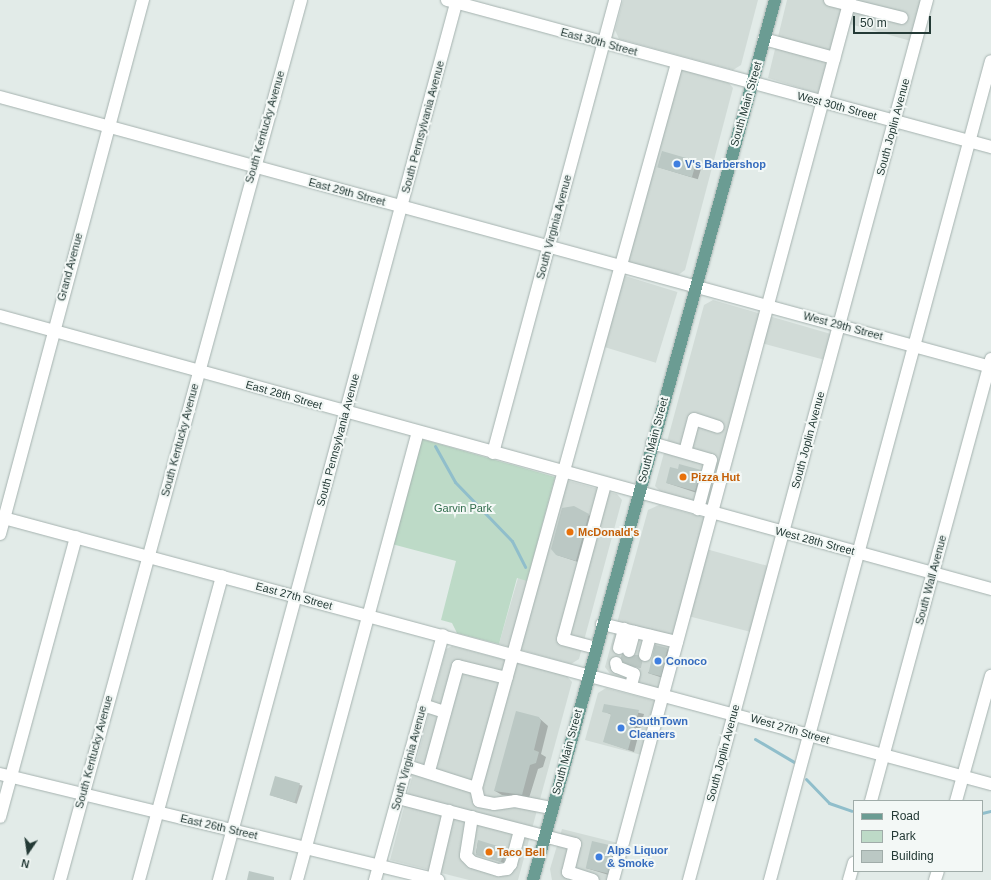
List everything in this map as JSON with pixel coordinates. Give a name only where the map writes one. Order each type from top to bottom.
[{"type":"main road","name":"South Main Street","points":[[533,880],[638,493],[775,0]]},
{"type":"street","name":"Grand Avenue","points":[[0,534],[2,517],[143,0]]},
{"type":"street","name":"South Kentucky Avenue","points":[[60,880],[198,371],[301,0]]},
{"type":"street","name":"South Virginia Avenue","points":[[493,453],[615,0]]},
{"type":"street","points":[[830,0],[849,2],[902,18]]},
{"type":"street","name":"South Joplin Avenue","points":[[688,880],[927,0]]},
{"type":"street","name":"East 30th Street","points":[[454,1],[752,83]]},
{"type":"street","name":"South Pennsylvania Avenue","points":[[219,880],[401,207],[454,1]]},
{"type":"street","points":[[613,880],[849,2]]},
{"type":"street","points":[[764,40],[834,58]]},
{"type":"street","points":[[770,880],[991,61]]},
{"type":"street","points":[[552,808],[515,801],[494,804],[479,801],[476,788],[565,473],[676,63]]},
{"type":"street","name":"West 30th Street","points":[[752,83],[991,148]]},
{"type":"street","name":"East 29th Street","points":[[0,97],[695,287]]},
{"type":"street","name":"West 29th Street","points":[[695,287],[914,346],[990,364]]},
{"type":"street","name":"East 28th Street","points":[[0,316],[638,493]]},
{"type":"street","name":"South Wall Avenue","points":[[871,800],[990,364]]},
{"type":"street","points":[[685,452],[694,419],[718,427]]},
{"type":"street","points":[[297,880],[418,432]]},
{"type":"street","points":[[652,443],[710,460],[698,509]]},
{"type":"street","points":[[596,648],[563,640],[605,484]]},
{"type":"street","name":"West 28th Street","points":[[638,493],[991,589]]},
{"type":"street","name":"East 27th Street","points":[[2,517],[296,597],[589,673]]},
{"type":"street","points":[[0,817],[6,775],[76,537]]},
{"type":"street","points":[[140,880],[222,576]]},
{"type":"street","points":[[602,624],[677,642]]},
{"type":"street","points":[[638,633],[633,652],[638,633]]},
{"type":"street","name":"South Virginia Avenue","points":[[376,880],[443,635]]},
{"type":"street","points":[[429,771],[458,666],[507,678]]},
{"type":"street","name":"West 27th Street","points":[[589,673],[630,670],[663,694],[991,784]]},
{"type":"street","points":[[956,800],[991,676]]},
{"type":"street","points":[[423,705],[445,712]]},
{"type":"street","points":[[407,766],[429,771],[476,788]]},
{"type":"street","name":"East 26th Street","points":[[6,775],[83,795],[233,829],[436,879]]},
{"type":"street","points":[[398,798],[575,844],[568,872],[593,880]]},
{"type":"street","points":[[436,879],[449,811]]},
{"type":"street","points":[[472,817],[466,856],[472,862],[499,870],[507,870],[511,864],[520,830]]},
{"type":"street","points":[[849,880],[853,866]]},
{"type":"shaded area","points":[[623,0],[758,0],[741,65],[733,70],[619,39],[615,30]]},
{"type":"shaded area","points":[[787,0],[922,0],[911,41],[850,24],[829,97],[768,78]]},
{"type":"shaded area","points":[[671,67],[729,83],[733,88],[685,270],[677,276],[620,261]]},
{"type":"shaded area","points":[[622,275],[677,292],[656,363],[600,346]]},
{"type":"shaded area","points":[[713,300],[831,334],[825,360],[761,343],[715,507],[661,492],[655,486],[704,305]]},
{"type":"shaded area","points":[[555,477],[617,494],[622,500],[579,659],[571,664],[499,644],[518,578],[527,580]]},
{"type":"shaded area","points":[[659,505],[714,520],[706,549],[768,566],[751,632],[688,616],[667,691],[611,675],[605,667],[648,510]]},
{"type":"shaded area","points":[[452,646],[567,676],[572,682],[518,880],[469,880],[390,860],[446,649]]},
{"type":"shaded area","points":[[606,688],[663,703],[649,757],[585,740],[598,693]]},
{"type":"shaded area","points":[[562,829],[626,845],[617,880],[552,880],[550,869]]},
{"type":"green space","name":"Garvin Park","points":[[418,438],[555,477],[527,581],[517,578],[499,644],[457,633],[452,623],[441,620],[456,561],[388,543]]},
{"type":"building","name":"V's Barbershop","points":[[662,151],[697,161],[692,177],[657,167]]},
{"type":"building","name":"Pizza Hut","points":[[679,464],[701,470],[695,491],[666,483],[670,467],[678,469]]},
{"type":"building","name":"McDonald's","points":[[574,506],[589,514],[576,561],[556,555],[551,549],[562,508]]},
{"type":"building","name":"Conoco","points":[[655,645],[668,648],[661,676],[648,673]]},
{"type":"building","name":"SouthTown Cleaners","points":[[604,704],[639,710],[628,750],[603,742],[611,714],[602,712]]},
{"type":"building","points":[[516,711],[539,717],[541,721],[534,750],[539,752],[536,763],[530,765],[522,795],[494,791]]},
{"type":"building","points":[[275,776],[300,783],[294,802],[269,795]]},
{"type":"building","name":"Taco Bell","points":[[478,840],[504,848],[501,862],[476,855]]},
{"type":"building","name":"Alps Liquor & Smoke","points":[[592,841],[614,846],[608,873],[586,868]]},
{"type":"building","points":[[249,871],[274,877],[274,880],[247,880]]},
{"type":"waterway","points":[[435,446],[455,482],[512,541],[525,567]]},
{"type":"waterway","points":[[755,739],[794,762]]},
{"type":"waterway","points":[[806,779],[829,803],[852,811]]},
{"type":"waterway","points":[[983,813],[991,811]]},
{"type":"tunnel","points":[[625,665],[629,651]]},
{"type":"tunnel","points":[[635,667],[638,653]]},
{"type":"place","name":"V's Barbershop","points":[[677,164]]},
{"type":"place","name":"Pizza Hut","points":[[683,477]]},
{"type":"place","name":"McDonald's","points":[[570,532]]},
{"type":"place","name":"Conoco","points":[[658,661]]},
{"type":"place","name":"SouthTown Cleaners","points":[[621,728]]},
{"type":"place","name":"Taco Bell","points":[[489,852]]},
{"type":"place","name":"Alps Liquor & Smoke","points":[[599,857]]}]
